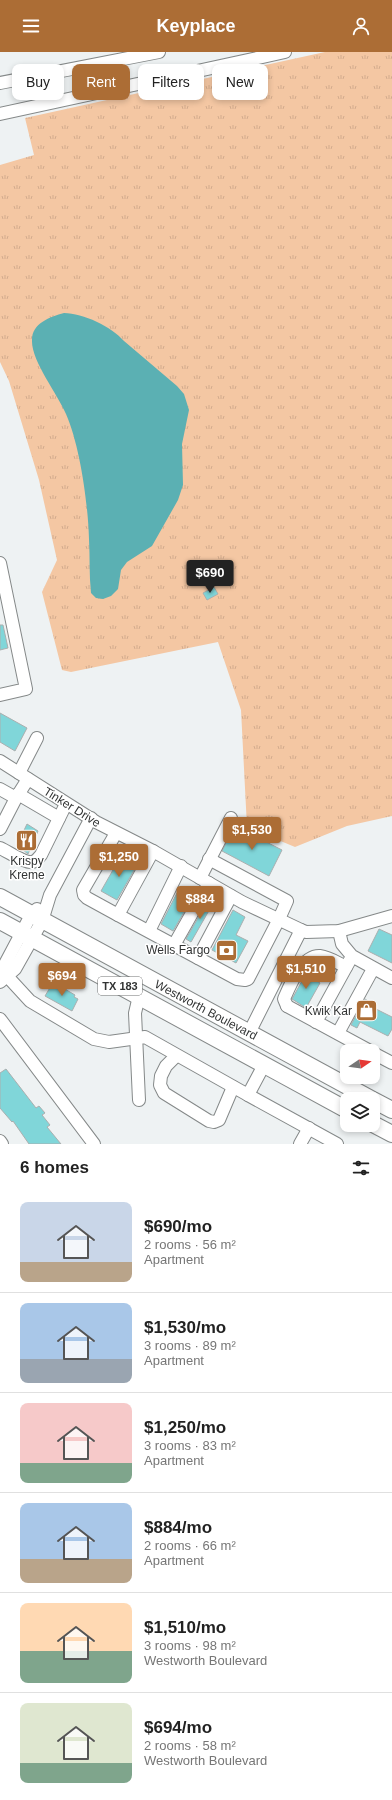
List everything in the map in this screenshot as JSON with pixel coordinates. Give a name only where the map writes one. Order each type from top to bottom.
[{"type":"main road","name":"Westworth Boulevard","points":[[0,897],[36,918],[359,1092]]},
{"type":"main road","name":"Westworth Boulevard","points":[[0,920],[340,1106]]},
{"type":"main road","points":[[121,986],[126,981],[131,980],[230,1033],[249,1033]]},
{"type":"main road","points":[[264,1065],[266,1060],[272,1056],[280,1056],[340,1089],[350,1092]]},
{"type":"main road","name":"Westworth Boulevard","points":[[380,1104],[392,1110]]},
{"type":"main road","points":[[380,1128],[392,1134]]},
{"type":"street","points":[[0,83],[159,52]]},
{"type":"street","points":[[0,114],[285,52]]},
{"type":"street","points":[[0,563],[26,689],[0,695]]},
{"type":"street","points":[[0,829],[17,796],[37,738]]},
{"type":"street","name":"Tinker Drive","points":[[0,761],[66,804],[116,833],[181,866],[232,896],[306,932],[339,931],[392,916]]},
{"type":"street","points":[[2,790],[17,796],[59,818]]},
{"type":"street","points":[[0,848],[30,862],[34,861],[41,855],[66,804]]},
{"type":"street","points":[[91,818],[50,895],[26,935],[4,966],[2,980],[30,1001],[94,1039],[109,1042],[136,1037],[145,1038],[337,1144]]},
{"type":"street","points":[[174,945],[204,880],[209,859],[231,818]]},
{"type":"street","points":[[116,833],[83,890],[84,895],[237,979],[245,980],[253,970],[287,901],[209,859]]},
{"type":"street","points":[[118,915],[153,851]]},
{"type":"street","points":[[149,931],[181,866]]},
{"type":"street","points":[[198,958],[232,896]]},
{"type":"street","points":[[249,1033],[301,930]]},
{"type":"street","points":[[339,931],[342,944],[352,956],[373,969],[392,978]]},
{"type":"street","points":[[316,1022],[352,956]]},
{"type":"street","points":[[345,969],[324,962],[317,962],[307,966],[287,1002],[287,1006],[357,1044]]},
{"type":"street","points":[[338,1034],[373,969]]},
{"type":"street","points":[[139,996],[135,1013],[139,1100]]},
{"type":"street","points":[[0,1019],[5,1035],[94,1144]]},
{"type":"street","points":[[176,1056],[166,1066],[161,1076],[160,1085],[164,1093],[209,1121],[214,1122],[219,1120],[233,1087]]},
{"type":"street","points":[[380,1057],[392,1063]]},
{"type":"street","points":[[248,1095],[264,1065]]},
{"type":"street","points":[[300,1144],[309,1128]]},
{"type":"green space","points":[[325,52],[392,52],[392,816],[347,826],[295,847],[247,827],[241,710],[218,642],[71,672],[62,670],[42,592],[57,560],[39,480],[9,381],[0,362],[0,165],[34,155],[25,118],[107,100],[130,100],[130,95],[138,93],[138,100],[204,100],[204,79],[212,77],[212,100],[268,100],[268,65]]},
{"type":"water","points":[[64,313],[80,315],[88,318],[105,326],[119,336],[177,386],[184,394],[189,410],[182,444],[183,485],[178,500],[152,546],[127,562],[121,570],[118,589],[111,596],[103,599],[96,598],[91,593],[87,509],[79,458],[71,427],[62,406],[40,367],[33,348],[33,334],[38,325],[48,319]]},
{"type":"building","points":[[214,587],[218,594],[207,600],[203,593]]},
{"type":"building","points":[[0,625],[3,625],[8,648],[0,650]]},
{"type":"building","points":[[0,713],[27,728],[15,751],[0,742]]},
{"type":"building","name":"Krispy Kreme","points":[[27,824],[38,831],[28,854],[17,845]]},
{"type":"building","points":[[235,826],[282,850],[269,876],[222,851]]},
{"type":"building","points":[[121,856],[137,865],[117,900],[101,891]]},
{"type":"building","points":[[177,893],[191,900],[173,931],[161,924]]},
{"type":"building","points":[[210,897],[215,900],[191,942],[186,939]]},
{"type":"building","points":[[233,910],[245,917],[236,935],[248,941],[236,963],[212,950]]},
{"type":"building","points":[[379,929],[392,935],[392,963],[368,951]]},
{"type":"building","points":[[308,970],[315,974],[313,979],[320,983],[306,1008],[292,999]]},
{"type":"building","points":[[58,985],[75,995],[74,997],[78,999],[72,1011],[45,996],[51,986],[56,988]]},
{"type":"building","name":"Kwik Kar","points":[[365,999],[370,1002],[368,1005],[392,1017],[392,1029],[388,1036],[360,1022],[357,1028],[351,1025]]},
{"type":"building","points":[[6,1069],[36,1108],[39,1106],[45,1113],[42,1115],[50,1125],[47,1127],[61,1144],[29,1144],[13,1121],[12,1122],[0,1108],[0,1073]]},
{"type":"place","name":"Krispy Kreme","points":[[27,840]]},
{"type":"place","name":"Wells Fargo","points":[[226,950]]},
{"type":"place","name":"Kwik Kar","points":[[367,1011]]}]
